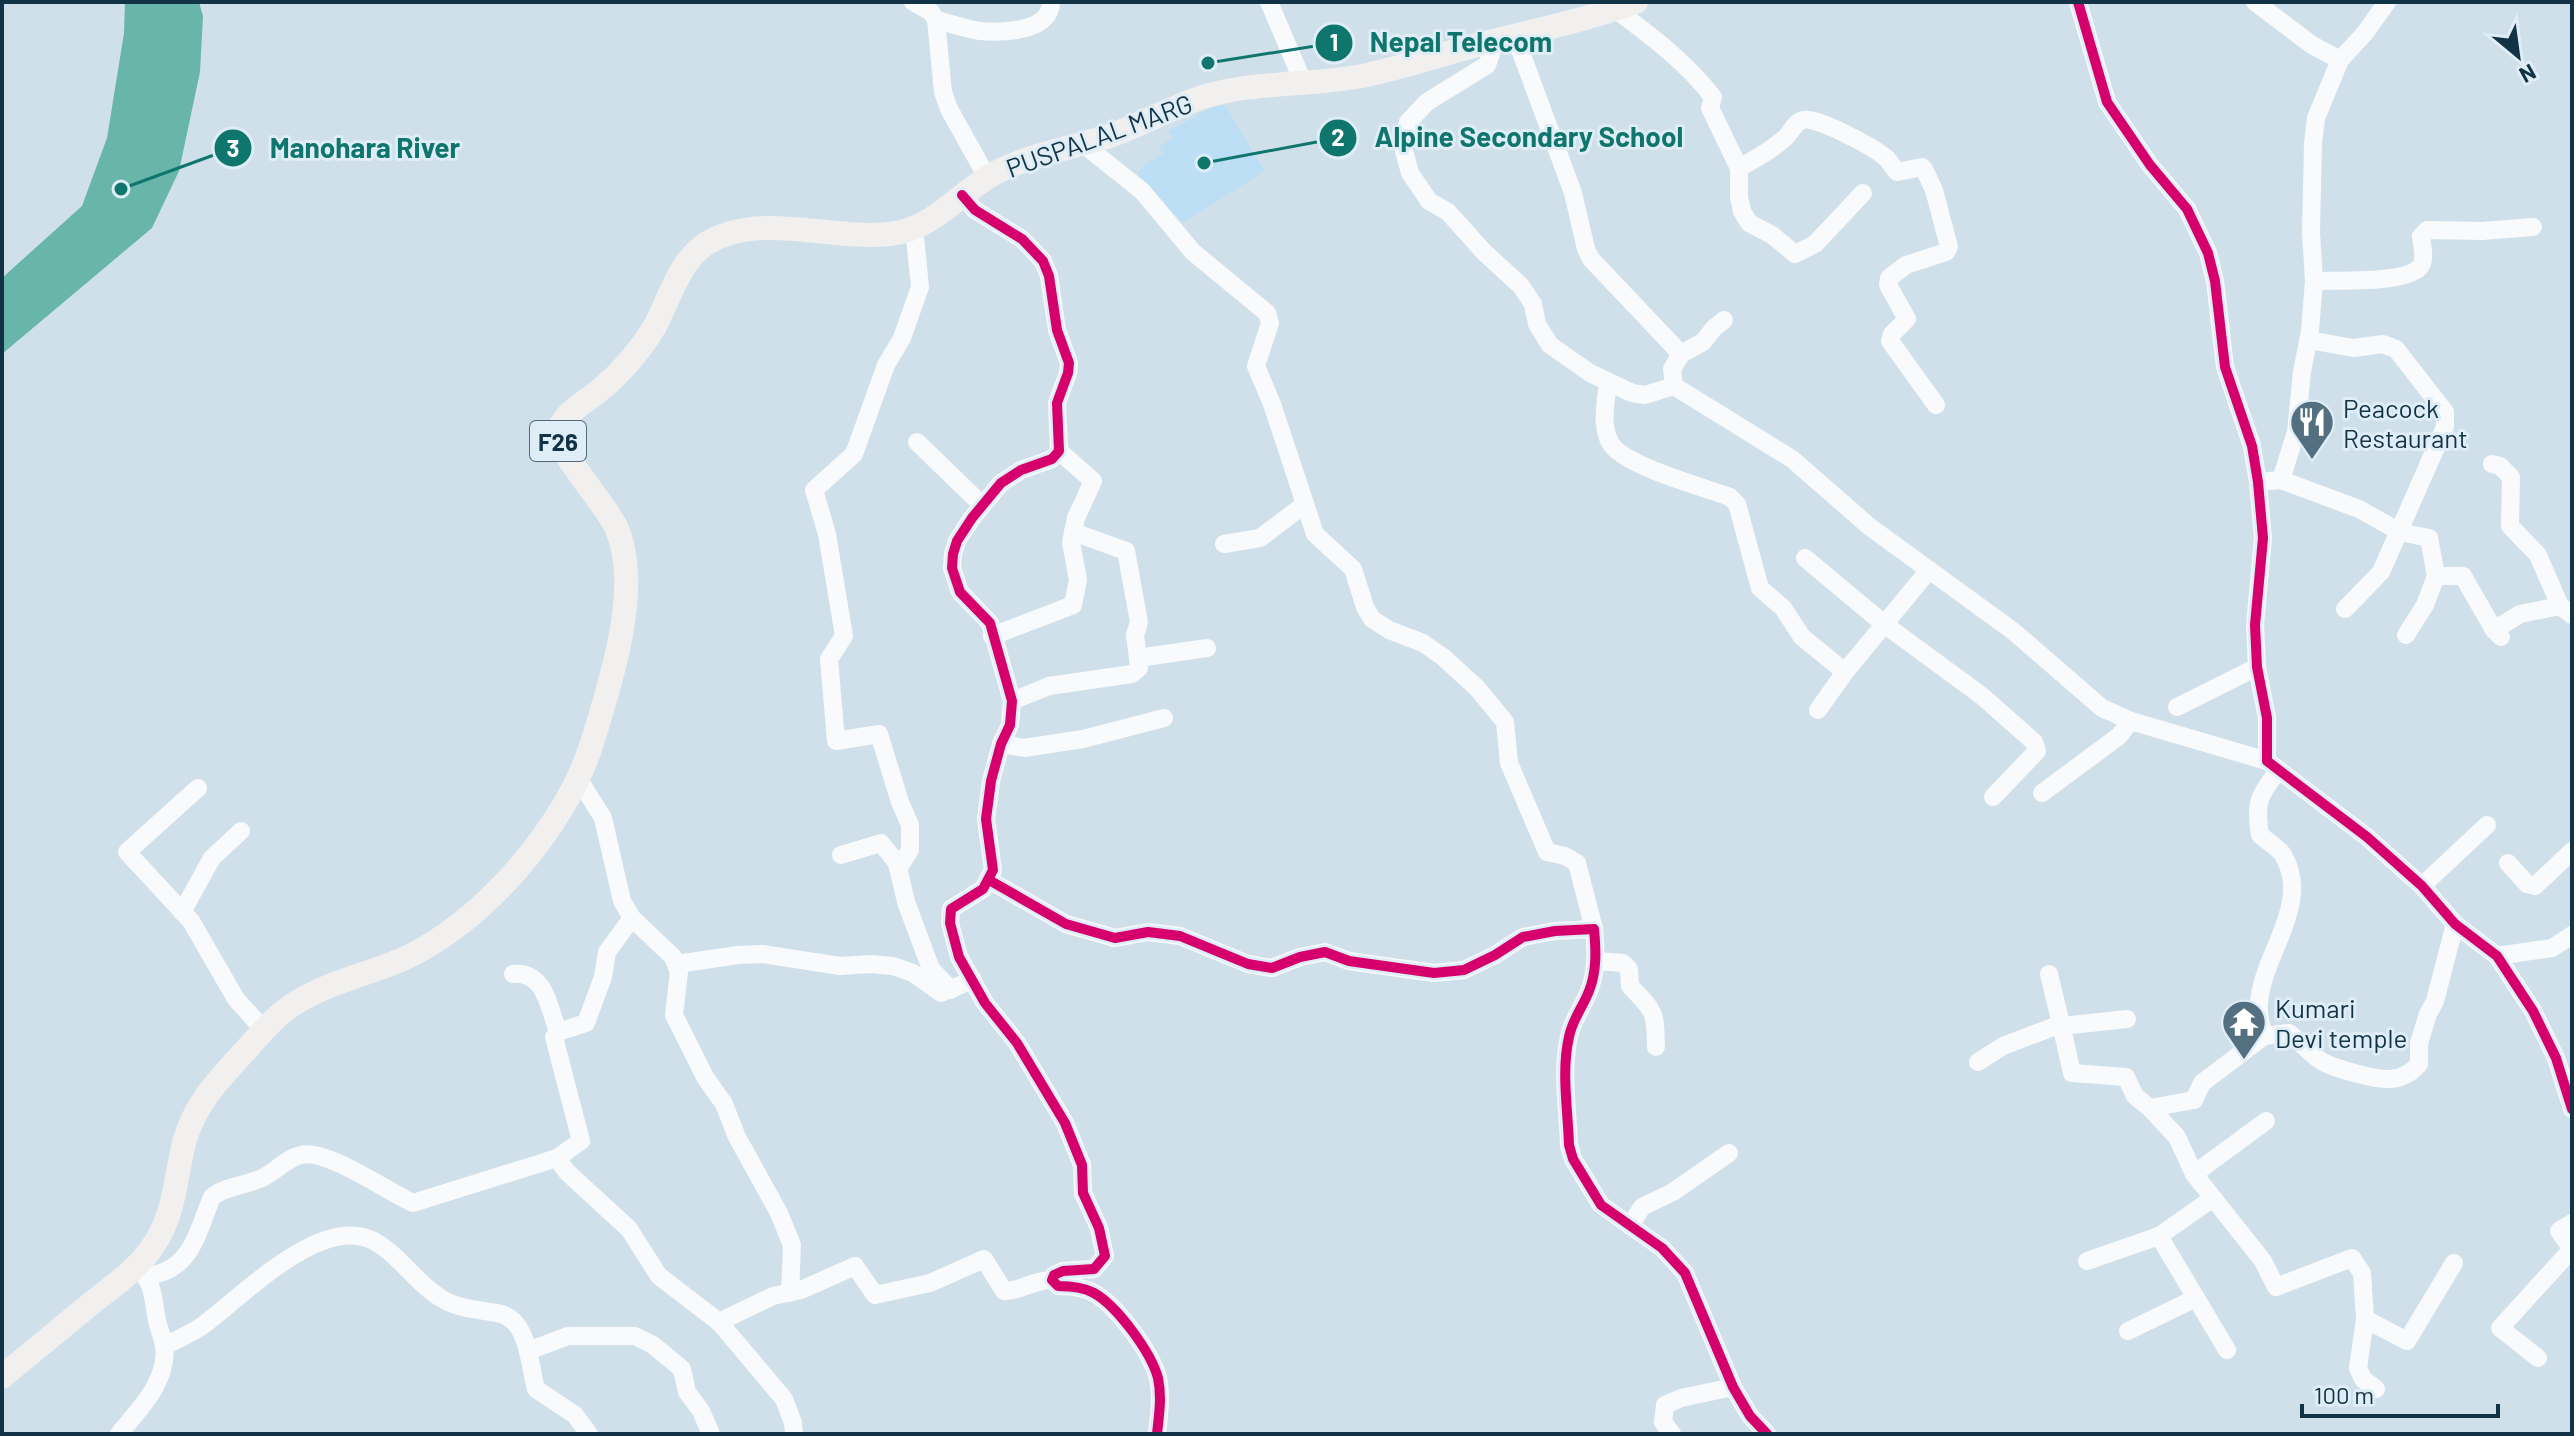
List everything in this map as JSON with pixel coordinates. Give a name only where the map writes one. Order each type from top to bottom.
[{"type":"main road","name":"PUSPALAL MARG","points":[[2,1377],[141,1272],[170,1211],[192,1118],[210,1089],[264,1030],[301,1000],[333,984],[408,957],[435,941],[469,915],[527,857],[553,824],[579,780],[593,741],[621,635],[627,585],[626,553],[616,526],[558,442],[558,430],[632,360],[653,329],[687,261],[712,240],[728,234],[779,228],[883,234],[914,227],[929,220],[987,177],[1033,158],[1121,131],[1204,97],[1266,85],[1365,75],[1515,36],[1621,4]]},
{"type":"street","points":[[913,2],[931,12],[936,20],[943,92],[949,109],[987,177]]},
{"type":"street","points":[[936,20],[978,31],[1029,28],[1051,10],[1051,2]]},
{"type":"street","points":[[1269,2],[1303,82]]},
{"type":"street","points":[[2078,2],[2107,102],[2150,165],[2187,209],[2208,253],[2215,281],[2225,367],[2252,446],[2263,538],[2255,625],[2257,667],[2273,766],[2256,809],[2260,835],[2283,854],[2292,877],[2289,907],[2261,990],[2259,1005],[2264,1036]]},
{"type":"street","points":[[2255,2],[2312,45],[2340,60]]},
{"type":"street","points":[[2281,480],[2296,432],[2302,372],[2309,340],[2314,281],[2311,232],[2313,143],[2323,98],[2340,60],[2387,2]]},
{"type":"street","points":[[1621,4],[1697,76],[1713,97],[1710,108],[1739,168],[1739,197],[1749,223],[1772,235],[1795,254],[1815,244],[1863,193]]},
{"type":"street","points":[[1515,36],[1573,193],[1591,259],[1681,354]]},
{"type":"street","points":[[1487,42],[1491,54],[1487,65],[1427,102],[1408,122],[1402,143],[1410,173],[1429,201],[1448,212],[1484,252],[1521,286],[1533,304],[1537,324],[1550,345],[1608,382],[1632,393],[1645,395],[1674,386],[1792,459],[1870,527],[2013,631],[2102,708],[2131,721],[2273,766],[2367,837],[2422,886],[2455,924],[2497,956],[2533,1011],[2556,1058],[2572,1109]]},
{"type":"street","points":[[1739,168],[1787,137],[1799,121],[1807,119],[1820,122],[1889,159],[1897,172],[1924,169],[1934,190],[1949,247],[1946,252],[1906,265],[1889,278],[1888,285],[1907,319],[1892,334],[1890,341],[1936,405]]},
{"type":"street","points":[[1083,144],[1142,191],[1193,252],[1267,313],[1270,323],[1256,366],[1315,534],[1353,569],[1372,619],[1389,630],[1423,643],[1443,657],[1477,688],[1505,722],[1509,763],[1514,779],[1547,852],[1565,856],[1577,863],[1594,929],[1596,961],[1590,990],[1569,1036],[1567,1089],[1569,1145],[1573,1159],[1601,1205],[1662,1248],[1685,1273],[1733,1387],[1750,1416],[1767,1434]]},
{"type":"street","points":[[962,195],[975,210],[1022,239],[1043,261],[1049,276],[1057,330],[1069,363],[1057,403],[1059,451],[1052,459],[1021,470],[1001,483],[957,541],[952,568],[960,592],[990,623],[1012,701],[1010,725],[1001,744],[991,781],[986,819],[993,870],[983,889],[951,909],[950,923],[959,957],[985,1003],[1017,1043],[1065,1123],[1082,1165],[1086,1203],[1104,1244],[1105,1256],[1094,1269],[1063,1271],[1054,1275],[1052,1280]]},
{"type":"street","points":[[898,869],[910,850],[910,825],[879,734],[836,741],[829,659],[844,636],[827,534],[814,490],[854,454],[886,365],[902,338],[920,287],[914,227]]},
{"type":"street","points":[[2314,281],[2394,278],[2413,272],[2421,267],[2421,236],[2427,230],[2482,231],[2533,227]]},
{"type":"street","points":[[1674,386],[1672,369],[1681,354],[1703,342],[1724,320]]},
{"type":"street","points":[[2309,340],[2353,348],[2383,344],[2396,349],[2445,412],[2445,427],[2381,572],[2345,609]]},
{"type":"street","points":[[1608,382],[1604,423],[1612,444],[1631,461],[1730,497],[1737,504],[1760,588],[1783,608],[1802,637],[1845,672]]},
{"type":"street","points":[[917,442],[982,505]]},
{"type":"street","points":[[992,636],[1073,605],[1078,580],[1071,542],[1076,518],[1093,481],[1059,451]]},
{"type":"street","points":[[2436,576],[2463,576],[2497,634],[2520,614],[2566,610],[2538,555],[2510,526],[2511,477],[2500,466],[2492,464]]},
{"type":"street","points":[[2258,482],[2281,480],[2359,509],[2400,532],[2427,536],[2431,539],[2436,576]]},
{"type":"street","points":[[1224,544],[1260,538],[1305,504]]},
{"type":"street","points":[[1012,701],[1049,686],[1132,674],[1139,668],[1135,635],[1139,622],[1126,551],[1073,532]]},
{"type":"street","points":[[1805,558],[1884,624],[1982,696],[2034,742],[2037,751],[1993,797]]},
{"type":"street","points":[[1818,710],[1845,672],[1929,570]]},
{"type":"street","points":[[2406,635],[2425,605],[2436,576]]},
{"type":"street","points":[[1138,658],[1207,648]]},
{"type":"street","points":[[2177,707],[2257,667]]},
{"type":"street","points":[[1001,744],[1024,748],[1083,739],[1164,718]]},
{"type":"street","points":[[2042,793],[2119,736],[2131,721]]},
{"type":"street","points":[[579,780],[603,818],[622,901],[632,918],[677,964],[679,972],[674,1015],[705,1077],[724,1104],[737,1137],[779,1213],[792,1245],[790,1293]]},
{"type":"street","points":[[198,788],[127,852],[191,921],[236,999],[264,1030]]},
{"type":"street","points":[[2422,886],[2487,825]]},
{"type":"street","points":[[182,912],[212,858],[241,831]]},
{"type":"street","points":[[841,855],[881,843],[897,863],[906,902],[931,969],[951,990]]},
{"type":"street","points":[[2508,863],[2527,884],[2535,886],[2572,851]]},
{"type":"street","points":[[989,880],[1066,924],[1115,938],[1148,932],[1180,936],[1248,964],[1272,968],[1300,957],[1325,952],[1349,961],[1434,973],[1464,970],[1523,937],[1594,929]]},
{"type":"street","points":[[119,1434],[153,1390],[162,1372],[164,1346],[141,1272],[176,1268],[189,1253],[212,1197],[219,1191],[264,1177],[303,1154],[318,1155],[367,1177],[413,1203],[557,1158],[581,1141],[554,1037],[558,1032],[586,1023],[603,977],[607,952],[632,918]]},
{"type":"street","points":[[2150,1108],[2194,1100],[2202,1083],[2264,1036],[2289,1033],[2318,1059],[2344,1069],[2394,1079],[2409,1073],[2419,1064],[2419,1043],[2435,1001],[2455,924]]},
{"type":"street","points":[[2497,956],[2552,948],[2572,935]]},
{"type":"street","points":[[677,964],[762,954],[840,966],[882,965],[913,973],[941,993],[973,980]]},
{"type":"street","points":[[1596,961],[1623,963],[1629,969],[1630,986],[1649,1003],[1655,1015],[1656,1047]]},
{"type":"street","points":[[513,974],[530,975],[540,983],[558,1032]]},
{"type":"street","points":[[2049,974],[2072,1073],[2126,1077],[2135,1096],[2177,1137],[2194,1174],[2263,1261],[2276,1287],[2352,1258],[2362,1273],[2365,1319],[2358,1368],[2363,1379],[2376,1389]]},
{"type":"street","points":[[1978,1062],[2003,1046],[2062,1025],[2127,1019]]},
{"type":"street","points":[[2194,1174],[2266,1121]]},
{"type":"street","points":[[1630,1226],[1642,1207],[1673,1192],[1729,1153]]},
{"type":"street","points":[[557,1158],[567,1172],[629,1229],[659,1276],[719,1322],[784,1399],[794,1434]]},
{"type":"street","points":[[2087,1261],[2159,1236],[2213,1198]]},
{"type":"street","points":[[2538,1358],[2500,1328],[2572,1249],[2559,1231],[2572,1223]]},
{"type":"street","points":[[164,1346],[199,1328],[309,1246],[339,1236],[355,1235],[373,1241],[446,1302],[511,1317],[528,1351],[536,1389],[575,1415],[589,1434]]},
{"type":"street","points":[[2159,1236],[2227,1350]]},
{"type":"street","points":[[719,1322],[773,1296],[790,1293],[855,1266],[875,1295],[925,1284],[984,1259],[1004,1291],[1009,1292],[1036,1280],[1052,1280],[1058,1286],[1078,1287],[1095,1294],[1113,1308],[1151,1361],[1157,1377],[1161,1401],[1157,1434]]},
{"type":"street","points":[[2365,1319],[2407,1341],[2454,1263]]},
{"type":"street","points":[[2128,1331],[2196,1298]]},
{"type":"street","points":[[528,1351],[568,1336],[635,1336],[653,1345],[682,1369],[687,1392],[701,1411],[711,1434]]},
{"type":"street","points":[[1672,1434],[1663,1422],[1665,1405],[1681,1398],[1733,1387]]},
{"type":"shaded area","points":[[125,2],[199,2],[203,16],[200,72],[179,171],[152,228],[2,354],[2,278],[82,206],[107,138],[124,33]]},
{"type":"shaded area","points":[[1225,105],[1265,171],[1183,223],[1137,174],[1145,164],[1163,154],[1159,147],[1172,138],[1168,131],[1211,108]]},
{"type":"cycle path","points":[[2078,2],[2107,102],[2150,165],[2187,209],[2208,253],[2215,281],[2225,367],[2252,446],[2258,482],[2263,538],[2255,625],[2257,667],[2267,718],[2267,761],[2367,837],[2422,886],[2455,924],[2497,956],[2533,1011],[2556,1058],[2572,1109]]},
{"type":"cycle path","points":[[962,195],[975,210],[1022,239],[1043,261],[1049,276],[1057,330],[1069,363],[1057,403],[1059,451],[1052,459],[1021,470],[1001,483],[972,518],[957,541],[953,554],[952,568],[960,592],[990,623],[1012,701],[1010,725],[1001,744],[991,781],[986,819],[993,870],[983,889],[951,909],[950,923],[959,957],[985,1003],[1017,1043],[1065,1123],[1082,1165],[1083,1193],[1099,1228],[1105,1256],[1094,1269],[1063,1271],[1054,1275],[1052,1280],[1058,1286],[1086,1289],[1103,1299],[1141,1343],[1158,1378],[1157,1434]]},
{"type":"cycle path","points":[[989,880],[1066,924],[1115,938],[1148,932],[1180,936],[1248,964],[1272,968],[1300,957],[1325,952],[1349,961],[1434,973],[1464,970],[1523,937],[1594,929],[1592,983],[1573,1025],[1565,1063],[1569,1145],[1573,1159],[1601,1205],[1662,1248],[1685,1273],[1733,1387],[1750,1416],[1767,1434]]},
{"type":"place","name":"Nepal Telecom","points":[[1208,63]]},
{"type":"place","name":"Alpine Secondary School","points":[[1204,163]]},
{"type":"place","name":"Manohara River","points":[[121,189]]},
{"type":"place","name":"Peacock Restaurant","points":[[2312,461]]},
{"type":"place","name":"Kumari Devi temple","points":[[2244,1061]]}]
